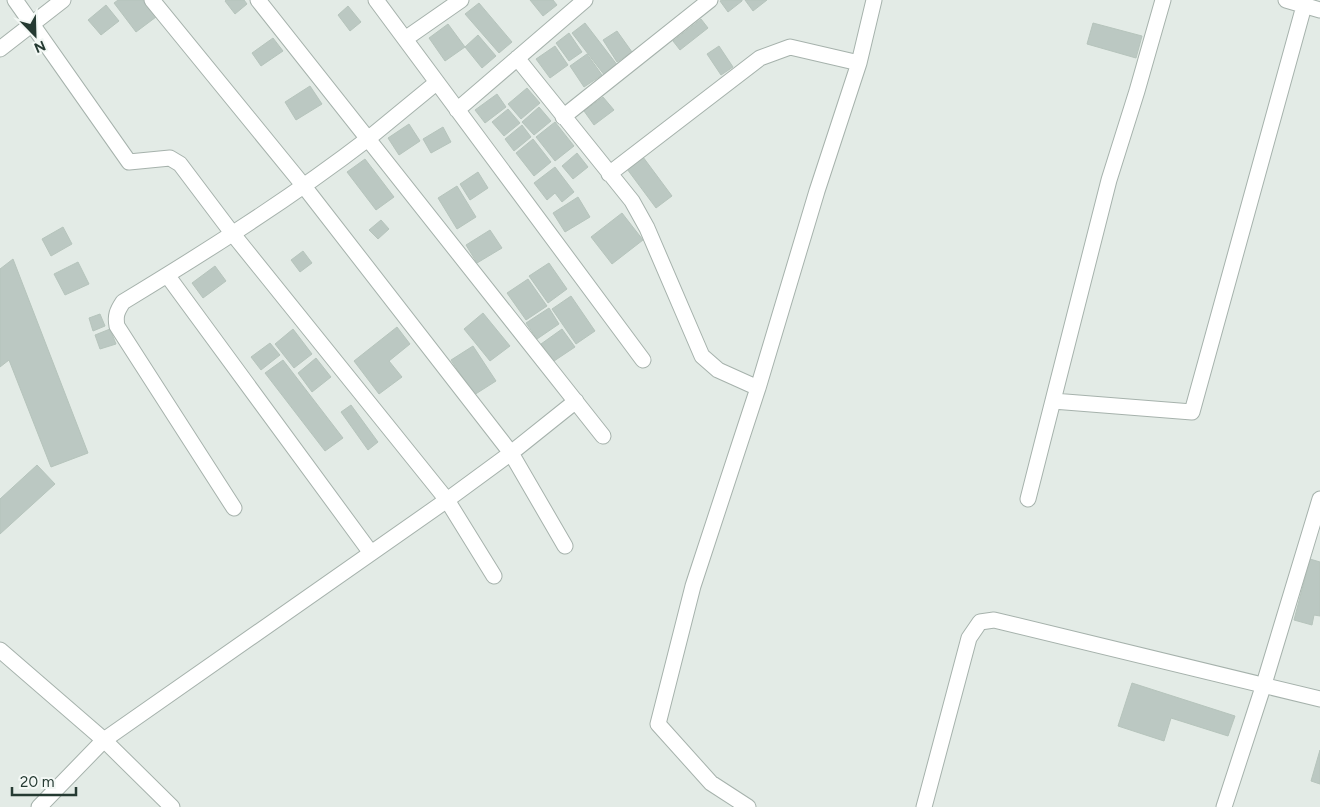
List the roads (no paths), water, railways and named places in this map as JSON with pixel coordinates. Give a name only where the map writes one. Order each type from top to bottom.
[{"type":"street","points":[[15,0],[129,162],[170,158],[180,164],[232,234],[447,500],[494,576]]},
{"type":"street","points":[[0,49],[63,0]]},
{"type":"street","points":[[152,0],[303,186],[511,453],[564,546]]},
{"type":"street","points":[[258,0],[603,436]]},
{"type":"street","points":[[376,0],[643,360]]},
{"type":"street","points":[[405,39],[460,0]]},
{"type":"street","points":[[457,110],[585,0]]},
{"type":"street","points":[[563,118],[710,0]]},
{"type":"street","points":[[748,807],[711,783],[658,724],[693,586],[758,388],[814,201],[859,64],[874,0]]},
{"type":"street","points":[[1028,499],[1109,180],[1163,0]]},
{"type":"street","points":[[1286,0],[1320,10]]},
{"type":"street","points":[[1053,401],[1192,412],[1304,6]]},
{"type":"street","points":[[609,174],[760,58],[790,47],[859,64]]},
{"type":"street","points":[[517,58],[563,118],[632,201],[647,228],[702,356],[718,370],[758,388]]},
{"type":"street","points":[[234,508],[118,326],[115,318],[117,311],[123,302],[232,234],[303,186],[368,138],[436,83]]},
{"type":"street","points":[[167,275],[371,554]]},
{"type":"street","points":[[39,807],[104,740],[447,500],[511,453],[576,401]]},
{"type":"street","points":[[1224,807],[1264,684],[1320,499]]},
{"type":"street","points":[[924,807],[968,638],[980,622],[994,620],[1320,699]]},
{"type":"street","points":[[0,650],[104,740],[172,807]]}]
